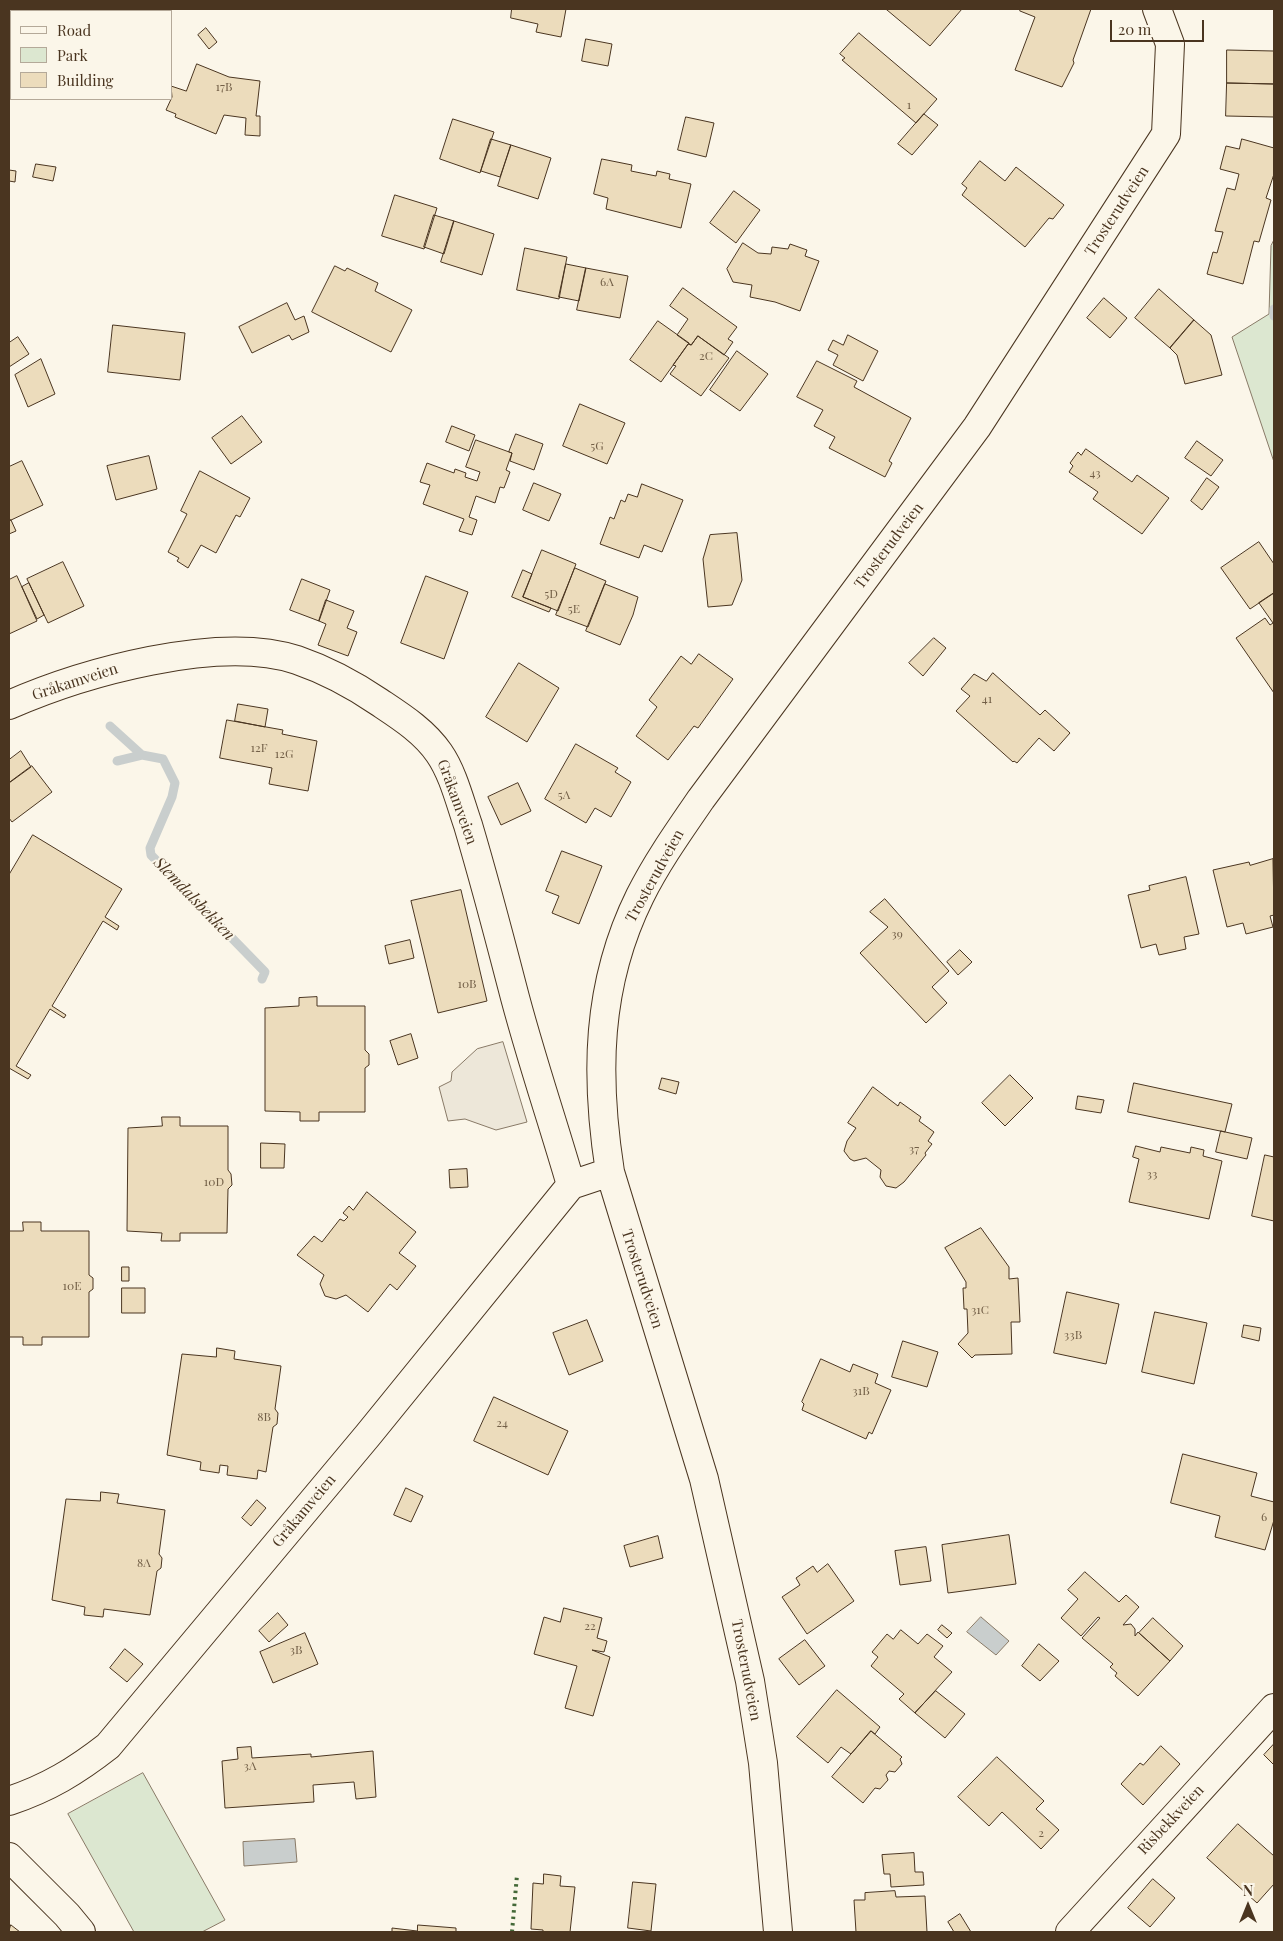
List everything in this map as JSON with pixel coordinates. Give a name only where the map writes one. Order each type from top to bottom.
[{"type":"street","name":"Trosterudveien","points":[[778,1932],[762,1763],[750,1681],[704,1479],[610,1172],[602,1122],[599,1064],[604,1014],[624,934],[640,897],[664,854],[701,799],[977,427],[1166,134],[1170,44],[1157,9]]},
{"type":"street","name":"Gråkamveien","points":[[9,705],[81,679],[127,666],[176,656],[216,652],[295,660],[331,674],[370,696],[408,723],[439,752],[461,804],[482,870],[518,1011],[571,1186],[368,1435],[108,1746],[79,1768],[40,1791],[9,1801]]},
{"type":"street","points":[[571,1186],[610,1172]]},
{"type":"street","name":"Risbekkveien","points":[[1070,1932],[1274,1708]]},
{"type":"street","points":[[9,1857],[81,1932]]},
{"type":"green space","points":[[1274,240],[1274,462],[1232,337],[1269,314],[1271,246]]},
{"type":"green space","points":[[143,1773],[225,1920],[202,1932],[134,1932],[68,1814]]},
{"type":"shaded area","points":[[503,1042],[527,1122],[496,1130],[465,1119],[448,1121],[439,1087],[451,1081],[452,1072],[477,1049]]},
{"type":"shaded area","points":[[981,1617],[1009,1641],[996,1655],[967,1632]]},
{"type":"shaded area","points":[[295,1839],[297,1862],[244,1866],[243,1842]]},
{"type":"building","points":[[512,9],[566,9],[561,37],[536,32],[538,24],[511,18]]},
{"type":"building","points":[[888,9],[962,9],[930,46]]},
{"type":"building","points":[[1021,9],[1091,9],[1073,60],[1074,63],[1062,87],[1015,70],[1035,17],[1020,11]]},
{"type":"building","points":[[206,28],[217,42],[209,49],[198,35]]},
{"type":"building","points":[[859,33],[937,99],[916,123],[842,60],[845,58],[840,54]]},
{"type":"building","points":[[586,39],[612,44],[608,66],[582,61]]},
{"type":"building","points":[[1227,50],[1274,51],[1274,84],[1227,83]]},
{"type":"building","points":[[197,64],[229,77],[260,81],[256,116],[260,116],[260,136],[245,135],[246,118],[224,115],[216,134],[175,117],[176,114],[166,110],[172,100],[172,86],[186,91]]},
{"type":"building","points":[[1227,83],[1274,84],[1274,117],[1226,116]]},
{"type":"building","points":[[924,114],[938,125],[912,155],[898,144]]},
{"type":"building","points":[[686,117],[714,123],[706,157],[678,150]]},
{"type":"building","points":[[453,119],[494,132],[480,173],[440,159]]},
{"type":"building","points":[[491,139],[511,145],[500,177],[481,171]]},
{"type":"building","points":[[1242,139],[1274,148],[1274,174],[1266,198],[1271,200],[1259,242],[1254,241],[1243,284],[1207,274],[1213,252],[1217,253],[1223,232],[1215,231],[1227,188],[1235,190],[1239,174],[1220,169],[1226,146],[1239,149]]},
{"type":"building","points":[[511,145],[551,158],[538,199],[498,186]]},
{"type":"building","points":[[602,159],[632,165],[631,171],[656,176],[657,171],[670,174],[669,179],[691,184],[681,228],[606,209],[608,198],[594,194]]},
{"type":"building","points":[[980,161],[1005,181],[1016,167],[1064,205],[1053,219],[1049,218],[1025,247],[962,195],[967,188],[962,184]]},
{"type":"building","points":[[36,164],[56,167],[53,181],[33,177]]},
{"type":"building","points":[[9,170],[16,171],[15,182],[9,181]]},
{"type":"building","points":[[734,191],[760,210],[736,243],[710,223]]},
{"type":"building","points":[[395,195],[437,208],[424,249],[382,236]]},
{"type":"building","points":[[434,215],[454,221],[444,254],[424,247]]},
{"type":"building","points":[[454,221],[494,234],[482,275],[441,262]]},
{"type":"building","points":[[743,243],[758,253],[771,254],[772,247],[788,249],[790,244],[807,250],[805,256],[819,261],[800,311],[775,302],[750,297],[752,285],[733,282],[727,269]]},
{"type":"building","points":[[525,248],[567,257],[559,299],[517,290]]},
{"type":"building","points":[[566,264],[586,268],[579,301],[559,297]]},
{"type":"building","points":[[335,266],[345,271],[347,268],[378,283],[375,291],[412,310],[391,352],[312,312]]},
{"type":"building","points":[[586,268],[628,276],[620,318],[577,310]]},
{"type":"building","points":[[683,288],[737,327],[728,339],[733,342],[724,355],[698,336],[691,345],[677,335],[688,319],[670,306]]},
{"type":"building","points":[[1159,289],[1194,320],[1170,348],[1135,318]]},
{"type":"building","points":[[1104,298],[1127,318],[1110,338],[1087,318]]},
{"type":"building","points":[[287,303],[295,320],[304,316],[309,332],[292,340],[289,335],[252,353],[239,327]]},
{"type":"building","points":[[1194,320],[1211,335],[1222,375],[1185,384],[1177,355],[1170,348]]},
{"type":"building","points":[[658,321],[689,343],[661,382],[630,360]]},
{"type":"building","points":[[113,325],[185,333],[180,380],[108,372]]},
{"type":"building","points":[[848,335],[878,351],[863,381],[833,365],[838,355],[828,350],[833,340],[843,345]]},
{"type":"building","points":[[698,336],[729,358],[701,396],[670,374],[676,366],[673,365],[688,344],[691,345]]},
{"type":"building","points":[[18,337],[29,354],[9,367],[9,343]]},
{"type":"building","points":[[737,351],[768,374],[740,411],[710,390]]},
{"type":"building","points":[[41,359],[55,394],[28,407],[15,375]]},
{"type":"building","points":[[817,361],[857,381],[854,387],[911,418],[889,461],[892,463],[885,477],[829,448],[835,437],[814,426],[823,410],[797,397]]},
{"type":"building","points":[[580,404],[625,423],[607,464],[563,446]]},
{"type":"building","points":[[242,416],[262,442],[231,464],[212,438]]},
{"type":"building","points":[[452,426],[475,435],[469,451],[446,442]]},
{"type":"building","points":[[516,434],[543,444],[534,470],[510,461],[512,453],[509,452]]},
{"type":"building","points":[[476,440],[512,453],[506,470],[510,472],[504,488],[500,487],[495,503],[476,496],[469,517],[477,520],[472,535],[459,531],[464,519],[423,504],[430,485],[420,482],[427,463],[454,473],[455,469],[466,473],[465,477],[477,481],[480,472],[466,467]]},
{"type":"building","points":[[1197,441],[1223,460],[1211,476],[1185,458]]},
{"type":"building","points":[[1086,449],[1132,482],[1137,475],[1169,498],[1142,534],[1093,499],[1098,492],[1069,472],[1073,466],[1070,463],[1078,452],[1081,455]]},
{"type":"building","points":[[149,456],[157,489],[116,500],[107,466]]},
{"type":"building","points":[[22,461],[43,505],[9,521],[9,467]]},
{"type":"building","points":[[200,471],[250,498],[240,517],[236,515],[216,553],[201,545],[188,568],[177,561],[179,558],[168,552],[187,514],[181,511]]},
{"type":"building","points":[[1207,478],[1219,487],[1202,510],[1191,501]]},
{"type":"building","points":[[534,483],[561,494],[549,521],[523,510]]},
{"type":"building","points":[[642,484],[683,500],[662,552],[644,545],[639,558],[600,544],[610,517],[614,519],[621,500],[625,502],[628,494],[637,497]]},
{"type":"building","points":[[11,520],[16,531],[9,534],[9,521]]},
{"type":"building","points":[[737,533],[742,580],[732,605],[708,607],[703,559],[710,535]]},
{"type":"building","points":[[1259,542],[1274,564],[1274,593],[1250,609],[1221,568]]},
{"type":"building","points":[[542,550],[576,564],[558,611],[523,597]]},
{"type":"building","points":[[63,562],[84,606],[48,623],[27,579]]},
{"type":"building","points":[[575,568],[606,581],[588,627],[556,615]]},
{"type":"building","points":[[523,570],[532,574],[523,597],[551,608],[549,612],[512,597]]},
{"type":"building","points":[[17,576],[37,621],[9,634],[9,580]]},
{"type":"building","points":[[426,576],[468,592],[444,659],[401,643]]},
{"type":"building","points":[[302,579],[330,590],[319,621],[290,610]]},
{"type":"building","points":[[29,583],[44,615],[37,619],[22,587]]},
{"type":"building","points":[[605,584],[638,597],[633,615],[620,645],[586,631]]},
{"type":"building","points":[[1274,593],[1274,693],[1236,638],[1265,618],[1270,625],[1273,623],[1259,603]]},
{"type":"building","points":[[326,600],[354,611],[347,628],[357,632],[348,656],[318,645],[326,624],[319,621]]},
{"type":"building","points":[[934,638],[946,648],[923,676],[909,663]]},
{"type":"building","points":[[699,654],[733,679],[698,728],[694,726],[668,760],[636,736],[657,707],[649,700],[681,656],[691,664]]},
{"type":"building","points":[[519,663],[559,688],[527,742],[486,717]]},
{"type":"building","points":[[993,673],[1040,715],[1045,710],[1070,733],[1054,751],[1039,738],[1017,763],[1013,762],[956,711],[970,696],[961,689],[974,674],[986,681]]},
{"type":"building","points":[[238,704],[268,709],[265,727],[235,721]]},
{"type":"building","points":[[227,720],[283,730],[282,734],[317,741],[308,791],[269,784],[272,768],[220,758]]},
{"type":"building","points":[[576,744],[618,768],[615,772],[631,782],[611,817],[595,808],[586,823],[545,799]]},
{"type":"building","points":[[21,751],[31,767],[9,783],[9,760]]},
{"type":"building","points":[[32,766],[52,792],[12,822],[9,818],[9,783]]},
{"type":"building","points":[[518,783],[531,811],[501,825],[488,797]]},
{"type":"building","points":[[33,835],[122,889],[105,917],[119,926],[117,930],[103,921],[52,1006],[66,1015],[64,1018],[50,1009],[16,1066],[31,1075],[28,1079],[9,1068],[9,875]]},
{"type":"building","points":[[562,851],[602,866],[579,924],[552,913],[559,896],[546,891]]},
{"type":"building","points":[[1273,859],[1274,915],[1270,916],[1273,927],[1246,934],[1243,923],[1227,927],[1213,870],[1249,862],[1250,865]]},
{"type":"building","points":[[1186,877],[1199,934],[1184,937],[1186,949],[1159,955],[1156,944],[1141,948],[1128,895],[1150,890],[1149,886]]},
{"type":"building","points":[[461,890],[487,1001],[438,1013],[411,901]]},
{"type":"building","points":[[885,899],[949,971],[932,987],[947,1003],[926,1023],[860,953],[888,927],[870,912]]},
{"type":"building","points":[[410,940],[414,958],[389,964],[385,946]]},
{"type":"building","points":[[960,950],[972,962],[958,975],[947,962]]},
{"type":"building","points":[[317,997],[317,1006],[365,1006],[365,1050],[369,1054],[369,1065],[365,1068],[365,1112],[319,1112],[319,1121],[300,1121],[300,1112],[265,1111],[265,1008],[299,1006],[299,998]]},
{"type":"building","points":[[411,1034],[418,1058],[398,1065],[390,1041]]},
{"type":"building","points":[[1010,1075],[1033,1098],[1005,1126],[982,1103]]},
{"type":"building","points":[[662,1078],[679,1082],[676,1094],[659,1089]]},
{"type":"building","points":[[1134,1083],[1232,1104],[1225,1132],[1128,1112]]},
{"type":"building","points":[[873,1087],[898,1106],[900,1102],[921,1117],[919,1121],[934,1132],[928,1141],[932,1144],[925,1153],[926,1155],[904,1182],[896,1188],[886,1186],[880,1177],[881,1170],[866,1158],[854,1161],[844,1151],[847,1141],[856,1128],[848,1123]]},
{"type":"building","points":[[1078,1096],[1104,1100],[1101,1113],[1076,1109]]},
{"type":"building","points":[[162,1117],[180,1117],[180,1126],[228,1126],[228,1170],[231,1174],[232,1185],[228,1189],[227,1233],[180,1233],[180,1241],[161,1241],[162,1233],[127,1231],[128,1128],[162,1126]]},
{"type":"building","points":[[1221,1131],[1252,1138],[1247,1159],[1216,1152]]},
{"type":"building","points":[[261,1143],[285,1144],[284,1168],[261,1168]]},
{"type":"building","points":[[1136,1146],[1160,1152],[1161,1147],[1190,1153],[1191,1147],[1204,1150],[1203,1156],[1222,1161],[1209,1219],[1129,1202],[1139,1159],[1133,1157]]},
{"type":"building","points":[[1265,1155],[1274,1157],[1274,1221],[1252,1216]]},
{"type":"building","points":[[467,1169],[468,1187],[450,1188],[449,1170]]},
{"type":"building","points":[[367,1192],[416,1232],[399,1253],[416,1266],[397,1290],[390,1284],[368,1312],[346,1295],[336,1299],[325,1296],[320,1284],[324,1275],[297,1255],[314,1236],[322,1242],[340,1219],[344,1221],[348,1217],[343,1213],[349,1206],[353,1210]]},
{"type":"building","points":[[23,1222],[41,1222],[41,1231],[89,1231],[89,1275],[93,1278],[93,1289],[89,1292],[89,1337],[42,1337],[42,1345],[23,1345],[23,1337],[9,1337],[9,1231],[23,1231]]},
{"type":"building","points":[[981,1228],[1009,1267],[1009,1279],[1018,1278],[1020,1322],[1011,1322],[1012,1354],[975,1355],[972,1358],[958,1344],[968,1333],[967,1309],[964,1309],[963,1288],[966,1288],[966,1282],[945,1248]]},
{"type":"building","points":[[122,1267],[129,1267],[129,1281],[122,1281]]},
{"type":"building","points":[[122,1288],[145,1288],[145,1313],[122,1313]]},
{"type":"building","points":[[1067,1292],[1119,1304],[1106,1364],[1054,1353]]},
{"type":"building","points":[[1155,1312],[1207,1323],[1194,1384],[1142,1372]]},
{"type":"building","points":[[587,1320],[603,1361],[569,1375],[553,1333]]},
{"type":"building","points":[[1244,1325],[1261,1328],[1259,1341],[1242,1337]]},
{"type":"building","points":[[903,1341],[938,1352],[927,1387],[892,1377]]},
{"type":"building","points":[[217,1348],[235,1351],[234,1359],[281,1366],[275,1409],[278,1413],[277,1424],[273,1427],[266,1472],[258,1470],[257,1479],[227,1475],[228,1466],[220,1465],[219,1473],[200,1470],[201,1462],[167,1455],[182,1354],[216,1357]]},
{"type":"building","points":[[821,1359],[850,1372],[853,1364],[878,1374],[875,1383],[891,1390],[872,1434],[869,1432],[866,1439],[802,1410],[804,1404],[802,1402]]},
{"type":"building","points":[[494,1397],[568,1431],[548,1475],[474,1441]]},
{"type":"building","points":[[1183,1454],[1257,1473],[1251,1496],[1274,1502],[1274,1520],[1265,1550],[1215,1537],[1220,1516],[1171,1503]]},
{"type":"building","points":[[406,1488],[423,1496],[411,1522],[394,1515]]},
{"type":"building","points":[[101,1492],[119,1494],[117,1503],[165,1510],[159,1554],[162,1558],[161,1568],[157,1571],[150,1615],[104,1609],[103,1617],[84,1615],[85,1607],[52,1600],[66,1499],[100,1501]]},
{"type":"building","points":[[257,1500],[266,1508],[251,1526],[242,1518]]},
{"type":"building","points":[[1009,1535],[1016,1584],[948,1593],[942,1545]]},
{"type":"building","points":[[658,1536],[663,1558],[630,1567],[624,1546]]},
{"type":"building","points":[[926,1547],[931,1581],[900,1585],[895,1551]]},
{"type":"building","points":[[828,1564],[854,1601],[807,1634],[782,1597],[800,1585],[796,1578],[813,1566],[817,1572]]},
{"type":"building","points":[[1085,1572],[1119,1602],[1126,1595],[1139,1607],[1123,1625],[1131,1624],[1135,1629],[1135,1636],[1138,1632],[1170,1661],[1138,1696],[1115,1676],[1117,1673],[1110,1667],[1113,1664],[1082,1638],[1100,1618],[1098,1617],[1081,1636],[1061,1618],[1078,1599],[1068,1590]]},
{"type":"building","points":[[564,1608],[602,1618],[597,1638],[607,1641],[604,1652],[592,1650],[610,1657],[593,1716],[565,1708],[577,1666],[534,1654],[544,1617],[560,1622]]},
{"type":"building","points":[[278,1613],[288,1625],[269,1642],[259,1631]]},
{"type":"building","points":[[1153,1618],[1183,1646],[1170,1661],[1139,1633]]},
{"type":"building","points":[[942,1625],[952,1633],[947,1638],[938,1630]]},
{"type":"building","points":[[901,1630],[918,1644],[927,1634],[943,1646],[934,1657],[952,1672],[915,1713],[899,1699],[904,1694],[871,1666],[878,1657],[872,1652],[887,1634],[893,1639]]},
{"type":"building","points":[[305,1633],[318,1664],[273,1683],[260,1652]]},
{"type":"building","points":[[805,1640],[825,1666],[799,1685],[779,1659]]},
{"type":"building","points":[[1039,1644],[1059,1661],[1040,1681],[1022,1666]]},
{"type":"building","points":[[125,1649],[143,1664],[127,1682],[110,1668]]},
{"type":"building","points":[[837,1690],[880,1727],[875,1734],[871,1731],[851,1754],[841,1747],[828,1763],[797,1737]]},
{"type":"building","points":[[936,1691],[965,1714],[945,1738],[915,1713]]},
{"type":"building","points":[[871,1731],[902,1757],[900,1759],[902,1764],[895,1772],[889,1771],[886,1775],[888,1780],[880,1789],[875,1788],[863,1803],[832,1777]]},
{"type":"building","points":[[1274,1744],[1274,1765],[1264,1755]]},
{"type":"building","points":[[1161,1746],[1180,1764],[1143,1805],[1121,1784],[1140,1763],[1143,1765]]},
{"type":"building","points":[[251,1747],[252,1758],[311,1754],[311,1757],[373,1751],[376,1797],[356,1799],[354,1782],[313,1785],[314,1802],[225,1808],[222,1761],[238,1759],[237,1748]]},
{"type":"building","points":[[997,1757],[1044,1801],[1036,1809],[1059,1830],[1041,1849],[1002,1812],[989,1826],[958,1797]]},
{"type":"building","points":[[1238,1824],[1274,1856],[1274,1884],[1257,1903],[1207,1858]]},
{"type":"building","points":[[914,1853],[915,1872],[923,1872],[924,1885],[891,1887],[890,1874],[884,1874],[882,1855]]},
{"type":"building","points":[[544,1874],[561,1876],[560,1886],[575,1887],[570,1932],[543,1932],[543,1930],[531,1929],[533,1883],[543,1884]]},
{"type":"building","points":[[1153,1879],[1175,1898],[1150,1927],[1128,1908]]},
{"type":"building","points":[[633,1882],[656,1884],[651,1931],[628,1928]]},
{"type":"building","points":[[895,1891],[896,1897],[925,1896],[927,1932],[856,1932],[854,1900],[865,1900],[865,1893]]},
{"type":"building","points":[[960,1914],[971,1932],[954,1932],[948,1922]]},
{"type":"building","points":[[11,1925],[20,1932],[9,1932]]},
{"type":"building","points":[[418,1925],[456,1928],[456,1932],[392,1932],[392,1928],[417,1931]]},
{"type":"waterway","points":[[1274,309],[1274,316]]},
{"type":"waterway","name":"Slemdalsbekken","points":[[110,726],[142,755],[163,759],[175,783],[172,797],[150,848],[151,855],[265,972],[262,979]]},
{"type":"waterway","points":[[117,761],[142,755]]},
{"type":"hedge","points":[[512,1932],[517,1875]]}]
